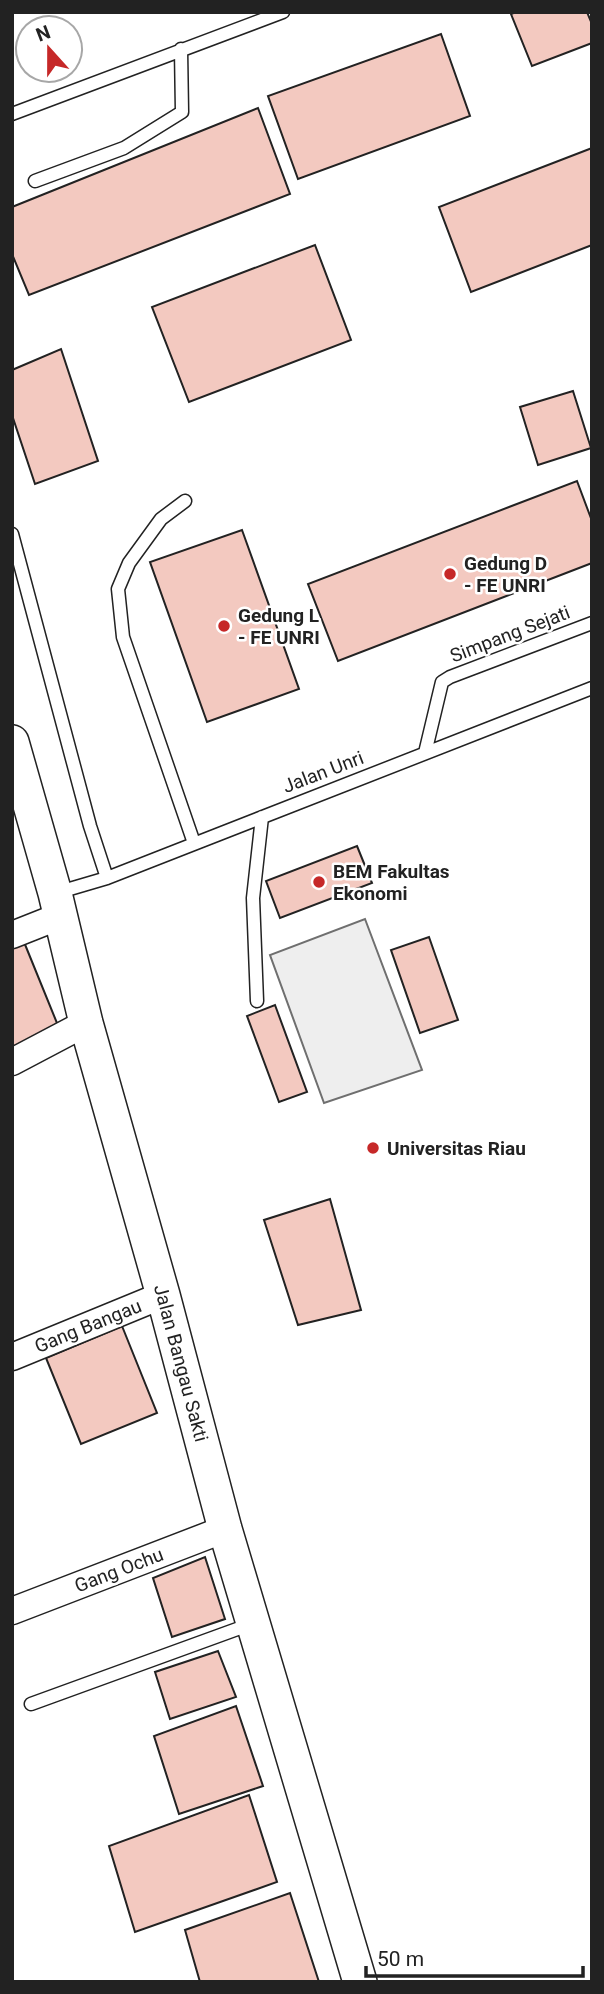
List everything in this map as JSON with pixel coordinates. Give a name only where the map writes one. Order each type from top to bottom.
[{"type":"street","name":"Jalan Bangau Sakti","points":[[12,742],[61,900],[86,1023],[163,1295],[225,1529],[360,1982]]},
{"type":"street","points":[[12,935],[61,900]]},
{"type":"street","points":[[12,1062],[86,1023]]},
{"type":"street","name":"Gang Bangau","points":[[12,1357],[163,1295]]},
{"type":"street","name":"Gang Ochu","points":[[12,1611],[225,1529]]},
{"type":"lane","points":[[12,114],[283,12]]},
{"type":"lane","points":[[35,181],[124,148],[181,113],[181,50]]},
{"type":"lane","points":[[185,501],[161,519],[129,563],[118,589],[122,637],[194,843]]},
{"type":"lane","points":[[12,534],[90,826],[107,878]]},
{"type":"lane","name":"Simpang Sejati","points":[[425,753],[442,682],[592,623]]},
{"type":"lane","name":"Jalan Unri","points":[[61,900],[107,878],[194,843],[592,688]]},
{"type":"lane","points":[[257,1001],[253,898],[262,817]]},
{"type":"lane","points":[[31,1704],[255,1623]]},
{"type":"shaded area","points":[[365,919],[422,1070],[324,1103],[270,955]]},
{"type":"building","points":[[587,12],[592,24],[592,43],[532,66],[511,14]]},
{"type":"building","points":[[441,34],[470,116],[298,179],[268,96]]},
{"type":"building","points":[[258,108],[290,194],[29,295],[12,254],[12,207]]},
{"type":"building","points":[[592,148],[592,245],[471,292],[439,207]]},
{"type":"building","points":[[315,245],[351,340],[189,402],[152,307]]},
{"type":"building","points":[[61,349],[98,461],[35,484],[12,415],[12,370]]},
{"type":"building","points":[[573,391],[591,448],[538,465],[520,407]]},
{"type":"building","name":"Gedung D - FE UNRI","points":[[577,481],[592,521],[592,563],[338,661],[308,584]]},
{"type":"building","name":"Gedung L - FE UNRI","points":[[242,530],[299,689],[207,722],[150,562]]},
{"type":"building","name":"BEM Fakultas Ekonomi","points":[[357,846],[372,883],[280,918],[266,881]]},
{"type":"building","points":[[429,937],[458,1020],[420,1033],[391,950]]},
{"type":"building","points":[[24,942],[59,1028],[12,1047],[12,947]]},
{"type":"building","points":[[275,1005],[307,1092],[279,1102],[247,1016]]},
{"type":"building","points":[[330,1199],[361,1310],[298,1325],[264,1220]]},
{"type":"building","points":[[122,1326],[157,1413],[81,1444],[46,1358]]},
{"type":"building","points":[[205,1557],[225,1619],[172,1637],[153,1578]]},
{"type":"building","points":[[218,1651],[236,1697],[170,1719],[155,1672]]},
{"type":"building","points":[[236,1706],[263,1786],[179,1814],[154,1736]]},
{"type":"building","points":[[249,1795],[277,1882],[135,1932],[109,1846]]},
{"type":"building","points":[[290,1893],[319,1982],[200,1982],[185,1930]]},
{"type":"place","name":"Gedung D - FE UNRI","points":[[450,574]]},
{"type":"place","name":"Gedung L - FE UNRI","points":[[224,626]]},
{"type":"place","name":"BEM Fakultas Ekonomi","points":[[319,882]]},
{"type":"place","name":"Universitas Riau","points":[[373,1148]]}]
